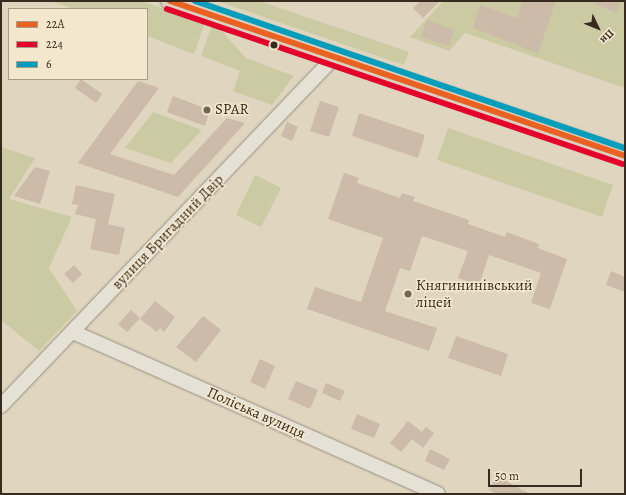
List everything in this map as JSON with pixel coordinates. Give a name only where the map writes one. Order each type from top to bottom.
[{"type":"main road","points":[[170,1],[625,156]]},
{"type":"street","name":"вулиця Бригадний Двір","points":[[1,406],[334,58]]},
{"type":"street","name":"Поліська вулиця","points":[[73,332],[438,494]]},
{"type":"green space","points":[[51,1],[141,1],[205,23],[194,54],[148,36],[148,8],[70,8]]},
{"type":"green space","points":[[217,1],[259,1],[409,52],[404,65]]},
{"type":"green space","points":[[443,1],[625,1],[625,88],[465,33],[449,51],[410,37]]},
{"type":"green space","points":[[212,25],[218,27],[246,58],[294,76],[272,105],[233,91],[240,71],[201,56]]},
{"type":"green space","points":[[153,112],[202,130],[171,163],[125,148]]},
{"type":"green space","points":[[448,128],[613,185],[602,217],[437,160]]},
{"type":"green space","points":[[1,147],[35,158],[9,199],[72,217],[49,268],[77,311],[39,351],[1,320]]},
{"type":"green space","points":[[255,175],[281,188],[261,227],[236,215]]},
{"type":"building","points":[[420,1],[440,1],[423,18],[413,8]]},
{"type":"building","points":[[522,1],[556,1],[538,53],[473,28],[480,5],[517,18]]},
{"type":"building","points":[[588,1],[621,1],[617,13]]},
{"type":"building","points":[[427,20],[454,30],[449,46],[421,37]]},
{"type":"building","points":[[80,80],[82,80],[102,94],[96,103],[75,88]]},
{"type":"building","points":[[138,81],[159,88],[110,154],[174,175],[227,118],[245,123],[178,197],[78,163]]},
{"type":"building","points":[[173,96],[210,110],[205,126],[167,112]]},
{"type":"building","points":[[320,101],[339,107],[329,137],[310,131]]},
{"type":"building","points":[[359,113],[425,135],[418,158],[352,136]]},
{"type":"building","points":[[287,122],[298,127],[292,141],[281,136]]},
{"type":"building","points":[[35,167],[50,171],[40,204],[14,196]]},
{"type":"building","points":[[344,173],[359,178],[357,183],[400,198],[402,193],[415,197],[413,201],[469,220],[468,224],[505,237],[507,232],[539,244],[538,248],[567,259],[550,309],[531,303],[541,273],[489,255],[479,285],[458,278],[468,251],[422,236],[410,271],[400,268],[385,311],[437,328],[429,351],[307,309],[315,287],[361,302],[383,238],[328,219]]},
{"type":"building","points":[[76,185],[115,194],[108,224],[125,228],[119,255],[90,249],[96,219],[75,214],[78,205],[72,204]]},
{"type":"building","points":[[74,265],[82,274],[73,283],[64,274]]},
{"type":"building","points":[[611,271],[625,277],[625,292],[606,285]]},
{"type":"building","points":[[155,301],[175,317],[164,332],[160,328],[157,332],[140,319]]},
{"type":"building","points":[[131,310],[140,318],[127,332],[118,324]]},
{"type":"building","points":[[203,316],[221,330],[196,362],[176,347]]},
{"type":"building","points":[[456,336],[508,354],[501,376],[448,358]]},
{"type":"building","points":[[260,359],[275,366],[265,389],[250,382]]},
{"type":"building","points":[[296,381],[318,390],[310,409],[288,399]]},
{"type":"building","points":[[326,383],[345,391],[340,401],[322,393]]},
{"type":"building","points":[[357,414],[380,424],[374,438],[351,429]]},
{"type":"building","points":[[408,421],[422,432],[426,427],[434,433],[423,448],[412,439],[401,452],[390,443]]},
{"type":"building","points":[[430,449],[450,459],[444,470],[425,461]]},
{"type":"building","points":[[497,476],[530,494],[497,494],[489,490]]},
{"type":"transit line","name":"22А","points":[[170,1],[625,156]]},
{"type":"transit line","name":"6","points":[[195,1],[625,148]]},
{"type":"transit line","name":"224","points":[[167,9],[622,164]]},
{"type":"place","name":"SPAR","points":[[207,110]]},
{"type":"place","name":"Княгининівський ліцей","points":[[408,294]]}]
